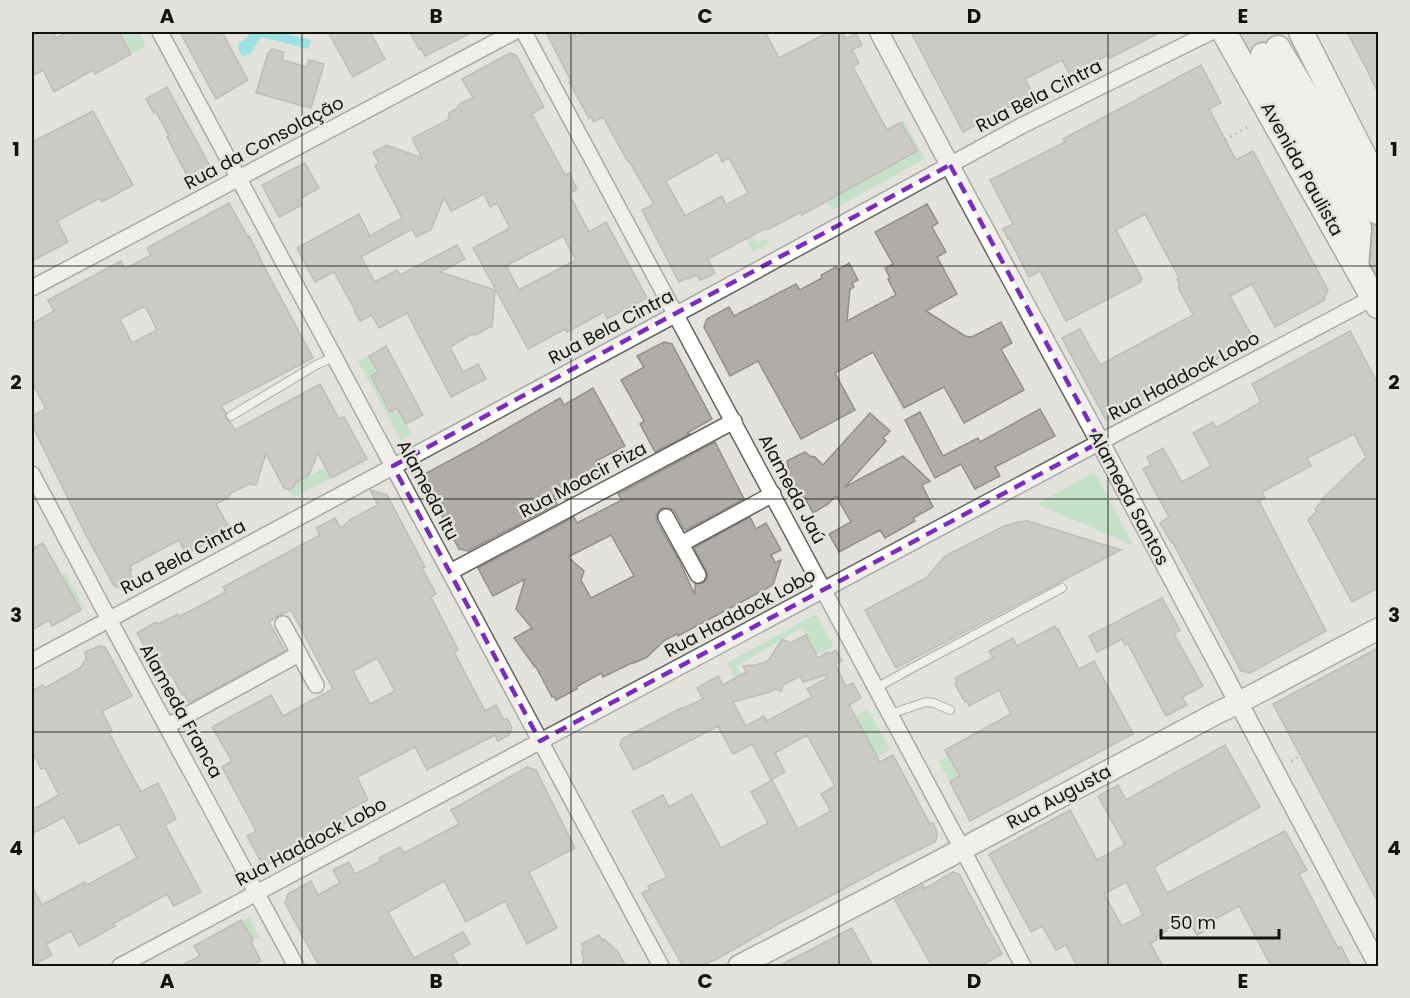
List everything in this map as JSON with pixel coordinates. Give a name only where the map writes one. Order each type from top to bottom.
[{"type":"main road","name":"Avenida Paulista","points":[[1224,32],[1377,300]]},
{"type":"main road","points":[[1250,75],[1249,62],[1253,51],[1260,43],[1279,34],[1304,38],[1378,184]]},
{"type":"main road","points":[[1356,266],[1359,228],[1356,218],[1270,51],[1378,212]]},
{"type":"main road","name":"Rua Augusta","points":[[739,966],[1378,628]]},
{"type":"street","name":"Alameda Itu","points":[[160,32],[661,966]]},
{"type":"street","name":"Rua da Consolação","points":[[32,288],[514,32]]},
{"type":"street","name":"Alameda Jaú","points":[[524,32],[773,494],[1023,966]]},
{"type":"street","name":"Alameda Santos","points":[[879,32],[1378,965]]},
{"type":"street","name":"Rua Bela Cintra","points":[[32,661],[1021,126],[1211,32]]},
{"type":"street","name":"Rua Haddock Lobo","points":[[120,966],[1100,442],[1377,300]]},
{"type":"street","name":"Rua Moacir Piza","points":[[450,572],[734,422]]},
{"type":"street","name":"Alameda Franca","points":[[32,474],[108,619],[297,966]]},
{"type":"street","points":[[681,544],[773,494]]},
{"type":"street","points":[[666,517],[698,575]]},
{"type":"street","points":[[283,624],[316,685]]},
{"type":"street","points":[[167,726],[299,654]]},
{"type":"lane","points":[[231,416],[316,365],[334,357]]},
{"type":"lane","points":[[876,688],[1062,588]]},
{"type":"lane","points":[[890,714],[926,702],[950,710]]},
{"type":"path","points":[[1225,140],[1251,125]]},
{"type":"path","points":[[1291,761],[1298,757]]},
{"type":"highlighted area","points":[[950,165],[1100,442],[540,741],[393,466]]},
{"type":"green space","points":[[119,32],[139,32],[146,46],[131,54]]},
{"type":"green space","points":[[904,121],[925,159],[832,210],[827,201],[917,151],[901,122]]},
{"type":"green space","points":[[746,224],[757,244],[765,239],[768,244],[753,252],[740,228]]},
{"type":"green space","points":[[369,356],[378,372],[371,377],[390,412],[397,408],[412,434],[401,441],[358,361]]},
{"type":"green space","points":[[326,467],[331,478],[293,498],[289,490],[295,483]]},
{"type":"green space","points":[[1094,472],[1134,546],[1037,504]]},
{"type":"green space","points":[[66,573],[84,608],[81,610],[62,575]]},
{"type":"green space","points":[[816,614],[834,646],[816,655],[802,628],[736,666],[741,675],[735,678],[727,663]]},
{"type":"green space","points":[[868,709],[890,749],[877,757],[855,716]]},
{"type":"green space","points":[[949,756],[960,777],[950,782],[938,761]]},
{"type":"green space","points":[[249,917],[259,937],[253,940],[243,921]]},
{"type":"water","points":[[252,32],[278,32],[311,40],[309,49],[261,37],[250,54],[243,56],[239,52],[238,45]]},
{"type":"building","points":[[32,32],[53,32],[56,38],[68,32],[119,32],[131,54],[95,74],[93,70],[54,92],[43,70],[32,76]]},
{"type":"building","points":[[180,32],[222,32],[248,80],[216,99]]},
{"type":"building","points":[[328,32],[370,32],[385,59],[353,77]]},
{"type":"building","points":[[410,32],[473,32],[425,56]]},
{"type":"building","points":[[546,32],[573,32],[576,37],[586,32],[765,32],[779,58],[829,32],[842,32],[846,39],[856,33],[862,45],[852,50],[859,63],[853,67],[887,130],[901,122],[917,151],[802,215],[801,212],[767,230],[766,228],[708,259],[715,273],[708,277],[700,280],[697,275],[679,282],[642,210],[654,204],[603,117],[594,122],[591,117],[589,118],[569,82],[571,81]],"holes":[[[718,152],[722,162],[729,158],[748,193],[726,205],[722,196],[685,216],[666,181]]]},
{"type":"building","points":[[911,32],[1161,32],[1110,58],[1108,55],[1070,75],[1062,60],[1025,79],[1033,94],[963,132]]},
{"type":"building","points":[[1242,32],[1270,32],[1272,35],[1265,41],[1255,43],[1250,49]]},
{"type":"building","points":[[1347,32],[1378,32],[1378,93],[1366,68]]},
{"type":"building","points":[[272,49],[284,52],[282,60],[307,67],[309,60],[324,64],[311,108],[256,93],[268,53]]},
{"type":"building","points":[[510,53],[516,55],[544,107],[532,114],[565,175],[569,173],[577,189],[569,194],[589,232],[606,222],[647,298],[607,319],[604,312],[528,349],[473,248],[510,228],[497,203],[490,207],[484,194],[451,211],[444,198],[431,230],[416,237],[412,229],[361,257],[375,282],[397,270],[400,275],[457,245],[465,259],[440,272],[495,290],[492,327],[476,335],[472,334],[450,347],[463,372],[478,364],[486,379],[451,397],[407,313],[379,328],[372,315],[360,321],[334,272],[315,282],[297,248],[359,214],[370,236],[402,218],[375,166],[379,163],[373,152],[387,145],[422,158],[412,138],[448,120],[449,113],[461,103],[473,98],[462,79]],"holes":[[[563,236],[576,260],[519,290],[506,266]]]},
{"type":"building","points":[[1201,65],[1221,103],[1209,109],[1236,160],[1253,151],[1328,290],[1324,297],[1325,300],[1275,327],[1252,284],[1230,296],[1253,338],[1106,420],[1062,338],[1080,329],[1100,365],[1193,315],[1178,287],[1180,286],[1177,279],[1179,278],[1145,214],[1116,230],[1142,279],[1140,279],[1141,282],[1066,321],[1040,271],[1029,277],[1008,239],[1003,229],[1013,224],[990,180],[1065,142],[1063,139]]},
{"type":"building","points":[[167,87],[210,166],[208,174],[191,183],[167,137],[169,136],[146,99]]},
{"type":"building","points":[[93,111],[133,185],[102,202],[100,198],[57,221],[68,242],[32,261],[32,142]]},
{"type":"building","points":[[305,163],[319,188],[299,199],[302,205],[279,217],[262,185]]},
{"type":"building","points":[[229,203],[249,236],[313,358],[221,406],[226,413],[226,419],[235,430],[320,384],[339,419],[344,417],[367,459],[331,478],[318,453],[309,475],[295,483],[294,487],[289,490],[284,488],[266,454],[256,485],[249,484],[216,504],[231,531],[186,554],[179,540],[130,566],[132,570],[129,571],[135,582],[123,589],[114,586],[86,535],[32,425],[32,416],[46,409],[32,382],[32,324],[54,311],[48,300],[121,261],[125,269],[151,255],[147,248]],"holes":[[[145,306],[157,330],[132,343],[120,319]]]},
{"type":"building","points":[[927,204],[938,223],[932,227],[946,252],[937,257],[957,294],[926,311],[970,337],[1001,322],[1012,343],[1001,349],[1024,390],[964,423],[944,387],[904,408],[873,352],[835,373],[855,410],[801,439],[758,361],[730,376],[704,327],[707,319],[729,307],[734,316],[796,284],[800,290],[822,278],[821,275],[836,267],[838,270],[849,263],[858,280],[852,283],[854,287],[850,289],[847,321],[896,295],[885,268],[893,264],[875,232]]},
{"type":"building","points":[[1373,225],[1378,226],[1378,278],[1370,264]]},
{"type":"building","points":[[1350,331],[1378,384],[1378,588],[1352,602],[1308,520],[1317,511],[1315,509],[1322,499],[1366,457],[1354,434],[1307,458],[1311,466],[1262,492],[1265,498],[1259,501],[1326,631],[1250,673],[1241,671],[1172,541],[1160,523],[1169,517],[1143,469],[1151,465],[1147,457],[1163,448],[1182,482],[1211,466],[1193,433],[1213,422],[1216,428],[1261,402],[1252,384]]},
{"type":"building","points":[[664,342],[672,344],[712,419],[687,433],[690,434],[655,452],[640,424],[644,421],[621,380],[644,367],[637,356]]},
{"type":"building","points":[[386,346],[423,415],[406,424],[397,408],[390,412],[371,376],[378,372],[369,356]]},
{"type":"building","points":[[593,388],[625,446],[596,461],[600,472],[553,497],[557,504],[468,551],[459,549],[421,476],[560,398],[564,405]]},
{"type":"building","points":[[1040,409],[1055,436],[995,467],[1000,476],[975,489],[961,464],[935,478],[905,420],[920,412],[943,456],[978,438],[980,442]]},
{"type":"building","points":[[870,413],[890,431],[883,438],[886,441],[845,487],[903,456],[930,481],[922,485],[933,507],[913,518],[915,521],[885,538],[880,530],[839,552],[829,534],[851,522],[836,496],[813,513],[805,498],[803,499],[791,481],[787,461],[805,452],[815,457],[823,465]]},
{"type":"building","points":[[715,442],[744,499],[686,530],[670,508],[662,508],[656,516],[695,595],[695,584],[703,583],[708,575],[695,547],[750,517],[756,529],[766,523],[781,550],[771,555],[774,563],[781,560],[773,585],[678,636],[677,634],[665,640],[647,657],[603,677],[601,673],[556,700],[554,696],[552,697],[536,667],[514,638],[532,628],[516,609],[525,579],[493,596],[478,568],[574,517],[577,523],[622,500],[618,494]],"holes":[[[611,535],[634,576],[591,598],[581,580],[584,571],[568,557]]]},
{"type":"building","points":[[370,490],[387,495],[425,567],[422,568],[436,594],[431,597],[458,650],[454,652],[485,711],[496,705],[504,720],[507,718],[512,728],[509,735],[498,741],[495,735],[427,770],[415,747],[357,777],[368,800],[343,813],[347,822],[264,867],[247,836],[256,831],[222,767],[232,761],[212,727],[271,695],[283,716],[333,689],[291,610],[269,622],[285,651],[189,703],[171,674],[163,678],[137,633],[156,622],[158,624],[178,614],[179,617],[226,592],[223,587],[320,535],[316,528],[335,518],[341,528],[351,519],[378,505]],"holes":[[[377,658],[395,691],[370,704],[353,671]]]},
{"type":"building","points":[[1028,521],[1121,550],[896,668],[865,610],[926,578],[944,557],[951,553],[1004,526]]},
{"type":"building","points":[[43,543],[81,610],[52,626],[49,620],[32,630],[32,549]]},
{"type":"building","points":[[1162,598],[1180,630],[1174,634],[1203,686],[1182,697],[1187,705],[1166,716],[1128,644],[1125,645],[1122,639],[1097,652],[1089,636]]},
{"type":"building","points":[[1055,626],[1079,669],[1094,661],[1133,734],[970,821],[950,782],[960,776],[945,750],[1011,714],[999,690],[969,706],[955,684],[957,683],[955,678],[993,658],[989,651],[1013,638],[1017,646]]},
{"type":"building","points":[[806,635],[818,658],[836,650],[842,661],[835,664],[846,686],[853,683],[861,698],[849,705],[880,762],[893,755],[930,824],[933,823],[937,832],[936,840],[715,960],[700,966],[683,966],[642,893],[650,889],[648,886],[667,877],[632,811],[663,795],[669,807],[692,794],[721,848],[768,823],[751,792],[772,780],[798,829],[831,811],[821,794],[835,786],[807,735],[775,753],[785,772],[771,780],[752,744],[733,754],[718,726],[634,770],[620,745],[622,739],[703,699],[697,688],[718,676],[723,685],[746,672],[743,666],[766,662],[782,639],[790,643]],"holes":[[[826,675],[827,678],[807,689],[812,697],[767,721],[764,716],[746,726],[733,702],[775,689],[781,691],[783,685],[800,676],[803,682]]]},
{"type":"building","points":[[99,646],[105,647],[132,696],[102,711],[112,731],[109,733],[141,792],[158,783],[176,819],[165,825],[201,892],[174,906],[167,894],[79,946],[71,931],[46,944],[52,955],[32,966],[32,886],[42,905],[85,882],[87,885],[137,858],[119,824],[79,844],[64,817],[32,834],[32,810],[59,795],[45,768],[41,769],[32,751],[32,691],[43,685],[45,688],[80,668],[86,660],[85,652]]},
{"type":"building","points":[[1378,648],[1378,902],[1273,704]]},
{"type":"building","points":[[1225,745],[1260,807],[1154,867],[1167,893],[1285,831],[1307,870],[1299,874],[1338,948],[1341,946],[1351,966],[1271,966],[1239,906],[1208,923],[1210,928],[1197,935],[1187,918],[1166,929],[1167,931],[1156,937],[1157,940],[1150,943],[1163,966],[1077,966],[1066,945],[1056,950],[1042,926],[1031,932],[989,854],[1070,810],[1097,860],[1125,845],[1098,796],[1118,785],[1126,800]],"holes":[[[1126,882],[1143,915],[1122,926],[1104,894]]]},
{"type":"building","points":[[527,767],[536,770],[575,848],[529,872],[557,928],[527,944],[505,901],[466,922],[444,881],[388,912],[414,958],[463,932],[470,944],[452,954],[459,966],[319,966],[285,903],[288,894],[311,881],[318,895],[340,883],[333,870],[349,862],[355,874],[381,861],[379,858],[400,847],[404,853],[459,824],[451,810]]},
{"type":"building","points":[[953,872],[959,874],[1002,954],[980,966],[932,966],[895,900],[923,885],[924,889]]},
{"type":"building","points":[[241,920],[253,940],[251,942],[261,961],[250,966],[180,966],[200,956],[194,946]]},
{"type":"building","points":[[852,928],[873,966],[779,966],[810,950]]},
{"type":"building","points":[[599,935],[617,951],[626,966],[582,966],[584,957],[581,951],[584,949],[581,944]]},
{"type":"tunnel","points":[[1250,32],[1263,55]]},
{"type":"tunnel","points":[[1270,32],[1278,47]]}]
